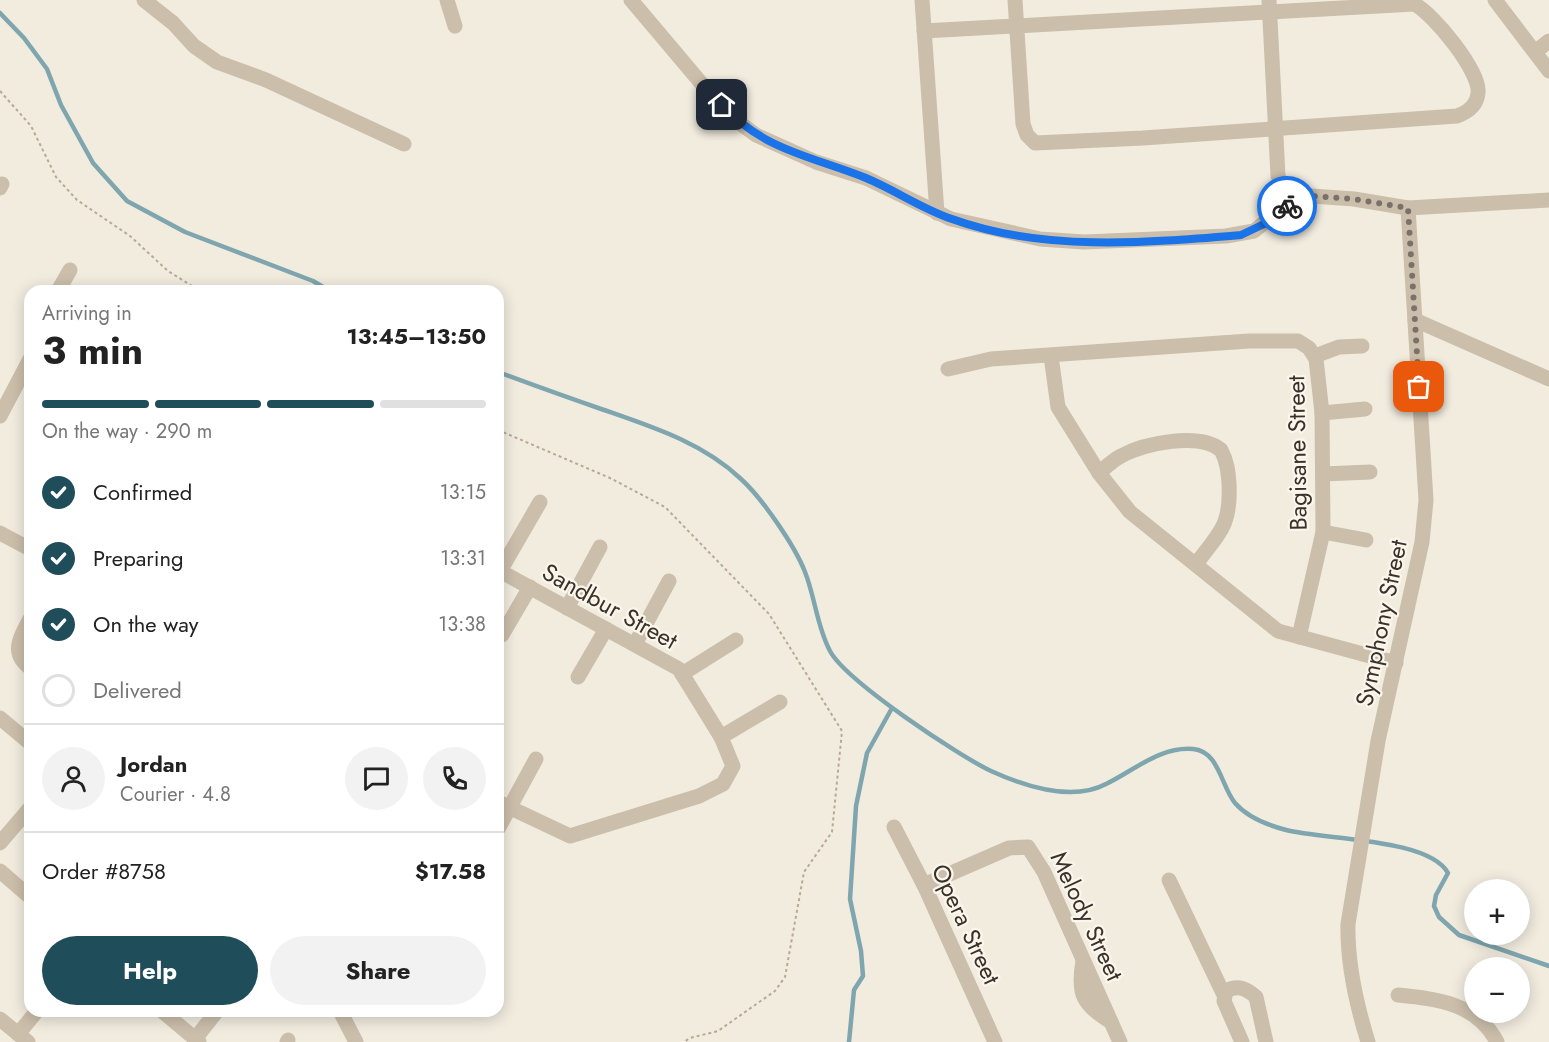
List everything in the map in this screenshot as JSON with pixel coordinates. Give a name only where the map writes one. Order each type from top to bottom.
[{"type":"street","points":[[144,0],[173,23],[194,46],[217,62],[266,80],[404,144]]},
{"type":"street","points":[[447,0],[455,26]]},
{"type":"street","points":[[632,0],[707,90],[736,121],[756,135],[816,162],[866,178],[937,213],[985,228],[1040,239],[1084,242],[1241,235],[1254,231],[1298,195]]},
{"type":"street","points":[[922,0],[937,213]]},
{"type":"street","points":[[924,31],[1016,25],[1269,6],[1414,4],[1426,11],[1440,25],[1478,86],[1478,93],[1472,107],[1457,116],[1274,127],[1143,138],[1035,143],[1027,135],[1023,124],[1016,25],[1015,0]]},
{"type":"street","points":[[1495,0],[1549,70]]},
{"type":"street","points":[[1269,6],[1274,127],[1280,182],[1288,191],[1298,195],[1354,199],[1408,208],[1549,201]]},
{"type":"street","points":[[1534,52],[1549,41]]},
{"type":"street","name":"Symphony Street","points":[[1368,1042],[1357,1006],[1348,950],[1352,892],[1364,822],[1422,542],[1426,500],[1408,208]]},
{"type":"street","points":[[61,285],[69,270]]},
{"type":"street","points":[[1415,320],[1549,379]]},
{"type":"street","name":"Bagisane Street","points":[[948,369],[991,359],[1273,341],[1298,341],[1309,348],[1315,356],[1322,412],[1323,532],[1299,637]]},
{"type":"street","points":[[1315,356],[1339,347],[1362,346]]},
{"type":"street","points":[[1051,356],[1058,407],[1099,473],[1130,512],[1278,630],[1396,663]]},
{"type":"street","points":[[0,416],[24,370]]},
{"type":"street","points":[[1322,412],[1365,409]]},
{"type":"street","points":[[1099,473],[1120,456],[1156,443],[1202,441],[1221,450],[1228,468],[1230,511],[1221,531],[1196,564]]},
{"type":"street","points":[[1323,474],[1370,472]]},
{"type":"street","points":[[504,563],[540,502]]},
{"type":"street","points":[[1323,532],[1366,540]]},
{"type":"street","points":[[0,533],[24,546]]},
{"type":"street","points":[[567,608],[600,547]]},
{"type":"street","name":"Sandbur Street","points":[[504,574],[670,663],[682,674],[721,737],[733,766],[723,784],[699,796],[570,836],[504,806]]},
{"type":"street","points":[[635,644],[669,581]]},
{"type":"street","points":[[504,632],[530,587]]},
{"type":"street","points":[[578,677],[606,629]]},
{"type":"street","points":[[24,632],[17,647],[20,659],[24,663]]},
{"type":"street","points":[[682,674],[736,640]]},
{"type":"street","points":[[721,737],[780,702]]},
{"type":"street","points":[[0,718],[24,738]]},
{"type":"street","points":[[504,805],[536,759]]},
{"type":"street","points":[[0,843],[24,815]]},
{"type":"street","name":"Opera Street","points":[[894,827],[924,885],[995,1042]]},
{"type":"street","name":"Melody Street","points":[[924,885],[1009,848],[1028,848],[1039,862],[1120,1042]]},
{"type":"street","points":[[0,871],[24,892]]},
{"type":"street","points":[[1169,880],[1224,995],[1224,1001],[1242,1042]]},
{"type":"street","points":[[1224,995],[1232,987],[1242,987],[1256,997],[1266,1042]]},
{"type":"street","points":[[1398,995],[1439,999],[1464,1008],[1485,1023],[1497,1042]]},
{"type":"street","points":[[0,1019],[23,1038],[34,1017]]},
{"type":"street","points":[[169,1017],[197,1040],[213,1017]]},
{"type":"street","points":[[343,1017],[356,1042]]},
{"type":"path","points":[[0,91],[31,126],[56,177],[77,200],[129,236],[168,271],[190,285]]},
{"type":"waterway","points":[[0,13],[24,38],[47,69],[61,105],[93,163],[127,201],[185,232],[320,285]]},
{"type":"waterway","points":[[504,374],[677,437],[726,466],[749,487],[794,549],[808,582],[826,642],[840,664],[905,717],[976,763],[1018,782],[1048,790],[1078,792],[1106,784],[1148,760],[1170,751],[1181,749],[1202,751],[1214,762],[1230,796],[1246,813],[1279,828],[1374,842],[1420,853],[1437,862],[1448,873],[1436,895],[1434,906],[1439,917],[1459,935],[1549,966]]},
{"type":"waterway","points":[[849,1042],[854,990],[863,976],[861,951],[850,899],[856,806],[867,753],[892,708]]},
{"type":"way so far","points":[[1287,206],[1298,195],[1354,199],[1408,208],[1419,387]]},
{"type":"route","points":[[722,105],[736,121],[777,147],[866,178],[951,219],[1005,233],[1040,239],[1084,242],[1241,235],[1254,231],[1287,206]]}]
